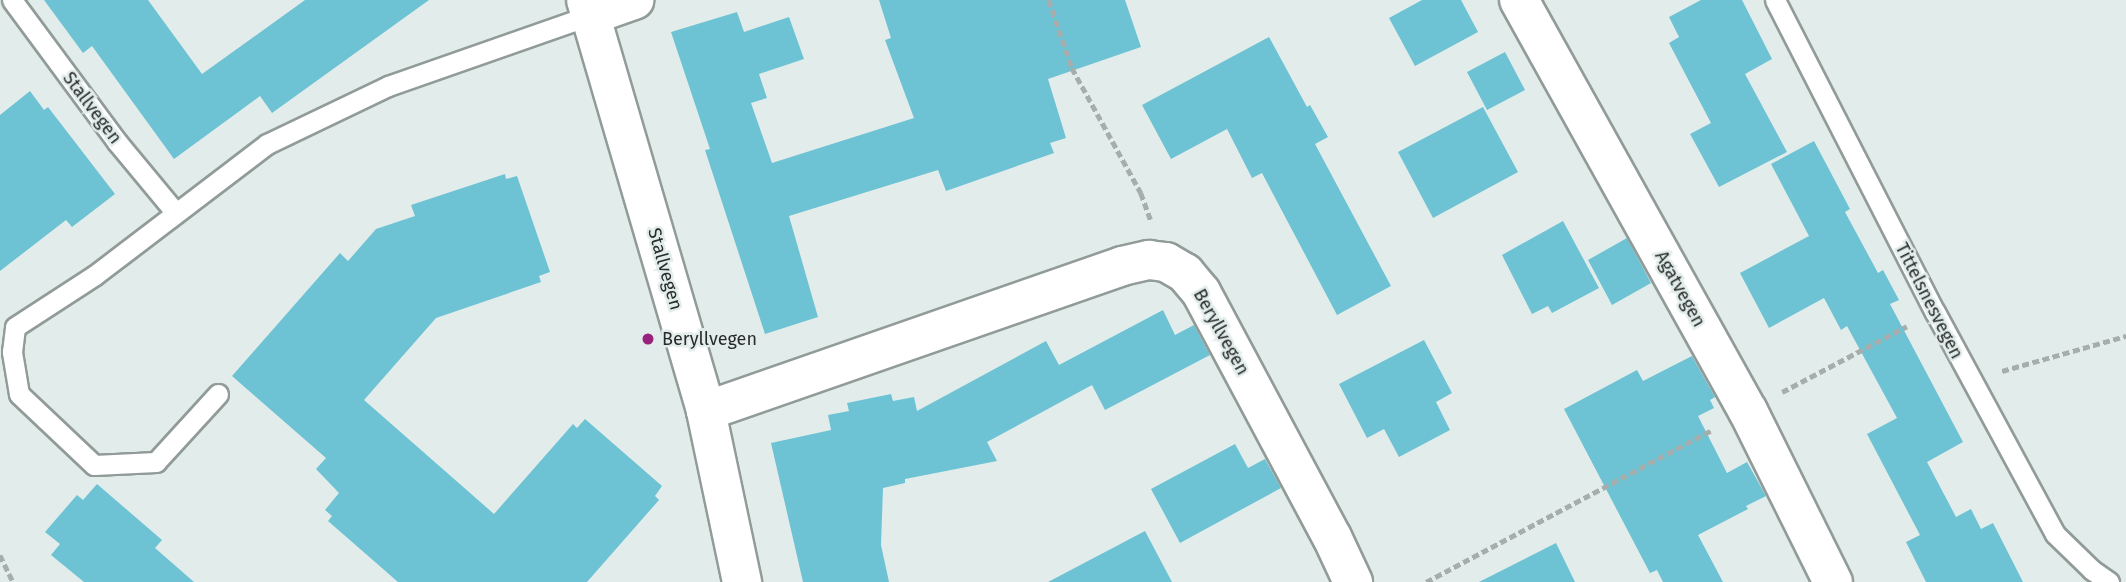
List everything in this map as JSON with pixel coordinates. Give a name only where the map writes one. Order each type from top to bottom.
[{"type":"street","points":[[589,7],[634,0]]},
{"type":"street","name":"Agatvegen","points":[[1519,0],[1748,411],[1833,582]]},
{"type":"street","name":"Stallvegen","points":[[589,7],[706,411],[742,582]]},
{"type":"street","name":"Beryllvegen","points":[[706,411],[1122,266],[1149,261],[1166,262],[1185,273],[1201,292],[1332,537],[1353,582]]},
{"type":"lane","name":"Stallvegen","points":[[12,0],[117,142],[176,213]]},
{"type":"lane","name":"Tittelsnesvegen","points":[[1776,0],[1935,312],[2055,534],[2092,570],[2109,582]]},
{"type":"lane","points":[[218,394],[156,462],[94,466],[19,394],[12,352],[15,327],[95,275],[267,144],[376,92],[589,7]]},
{"type":"path","points":[[1049,0],[1072,68],[1141,193],[1151,221],[1149,261]]},
{"type":"path","points":[[1426,582],[1935,312]]},
{"type":"path","points":[[1971,380],[2126,336]]},
{"type":"path","points":[[0,555],[13,582]]},
{"type":"building","points":[[44,0],[148,0],[202,74],[305,0],[429,0],[272,113],[260,96],[174,159],[92,46],[83,53]]},
{"type":"building","points":[[879,0],[1125,0],[1141,47],[1048,79],[1066,138],[1050,143],[1054,153],[946,191],[938,170],[789,216],[818,317],[765,334],[705,150],[710,149],[671,32],[737,12],[744,32],[789,17],[804,59],[759,74],[767,98],[751,103],[772,163],[914,118],[885,40],[891,38]]},
{"type":"building","points":[[1422,0],[1461,0],[1478,32],[1415,66],[1389,18]]},
{"type":"building","points":[[1701,0],[1742,0],[1772,59],[1745,74],[1787,152],[1719,187],[1690,134],[1711,123],[1669,43],[1679,37],[1669,17]]},
{"type":"building","points":[[1269,37],[1307,107],[1310,105],[1328,137],[1315,144],[1391,286],[1337,315],[1262,173],[1252,178],[1227,129],[1171,159],[1142,105]]},
{"type":"building","points":[[1505,52],[1525,90],[1487,110],[1467,72]]},
{"type":"building","points":[[30,91],[44,110],[48,107],[115,194],[72,227],[66,220],[0,271],[0,115]]},
{"type":"building","points":[[1483,107],[1518,172],[1433,218],[1398,152]]},
{"type":"building","points":[[1814,141],[1850,209],[1845,212],[1878,273],[1883,270],[1899,300],[1890,304],[1963,442],[1927,462],[1956,517],[1971,509],[1981,529],[1993,523],[2023,582],[1926,582],[1906,542],[1920,535],[1867,434],[1897,418],[1847,326],[1841,330],[1824,298],[1769,328],[1740,273],[1809,236],[1771,164]]},
{"type":"building","points":[[505,174],[506,179],[517,176],[550,272],[539,276],[541,282],[436,318],[364,400],[494,514],[573,424],[577,428],[585,419],[662,486],[655,496],[659,500],[587,582],[398,582],[328,521],[332,516],[325,510],[339,493],[316,469],[326,458],[232,376],[340,253],[348,261],[376,229],[415,216],[411,205]]},
{"type":"building","points":[[1563,221],[1599,288],[1552,313],[1548,306],[1532,314],[1502,255]]},
{"type":"building","points":[[1627,238],[1651,283],[1612,305],[1588,260]]},
{"type":"building","points":[[1163,310],[1175,335],[1194,325],[1210,355],[1105,410],[1092,385],[987,442],[997,461],[905,479],[905,483],[883,488],[881,545],[889,582],[803,582],[771,443],[831,430],[828,415],[849,411],[847,403],[891,394],[893,401],[914,397],[917,411],[1046,341],[1059,365]]},
{"type":"building","points":[[1424,340],[1452,393],[1436,402],[1450,430],[1399,457],[1384,429],[1367,438],[1339,384]]},
{"type":"building","points":[[1692,356],[1715,397],[1710,400],[1714,408],[1698,416],[1727,473],[1747,462],[1766,496],[1746,506],[1748,509],[1698,535],[1723,582],[1663,582],[1657,570],[1650,573],[1564,409],[1637,370],[1643,381]]},
{"type":"building","points":[[1235,444],[1248,468],[1265,459],[1281,488],[1180,543],[1151,489]]},
{"type":"building","points":[[97,484],[162,540],[155,548],[194,582],[84,582],[51,555],[60,544],[45,532],[77,495],[83,500]]},
{"type":"building","points":[[1145,531],[1172,582],[1048,582]]},
{"type":"building","points":[[1556,543],[1575,582],[1479,582]]},
{"type":"place","name":"Beryllvegen","points":[[648,339]]}]
